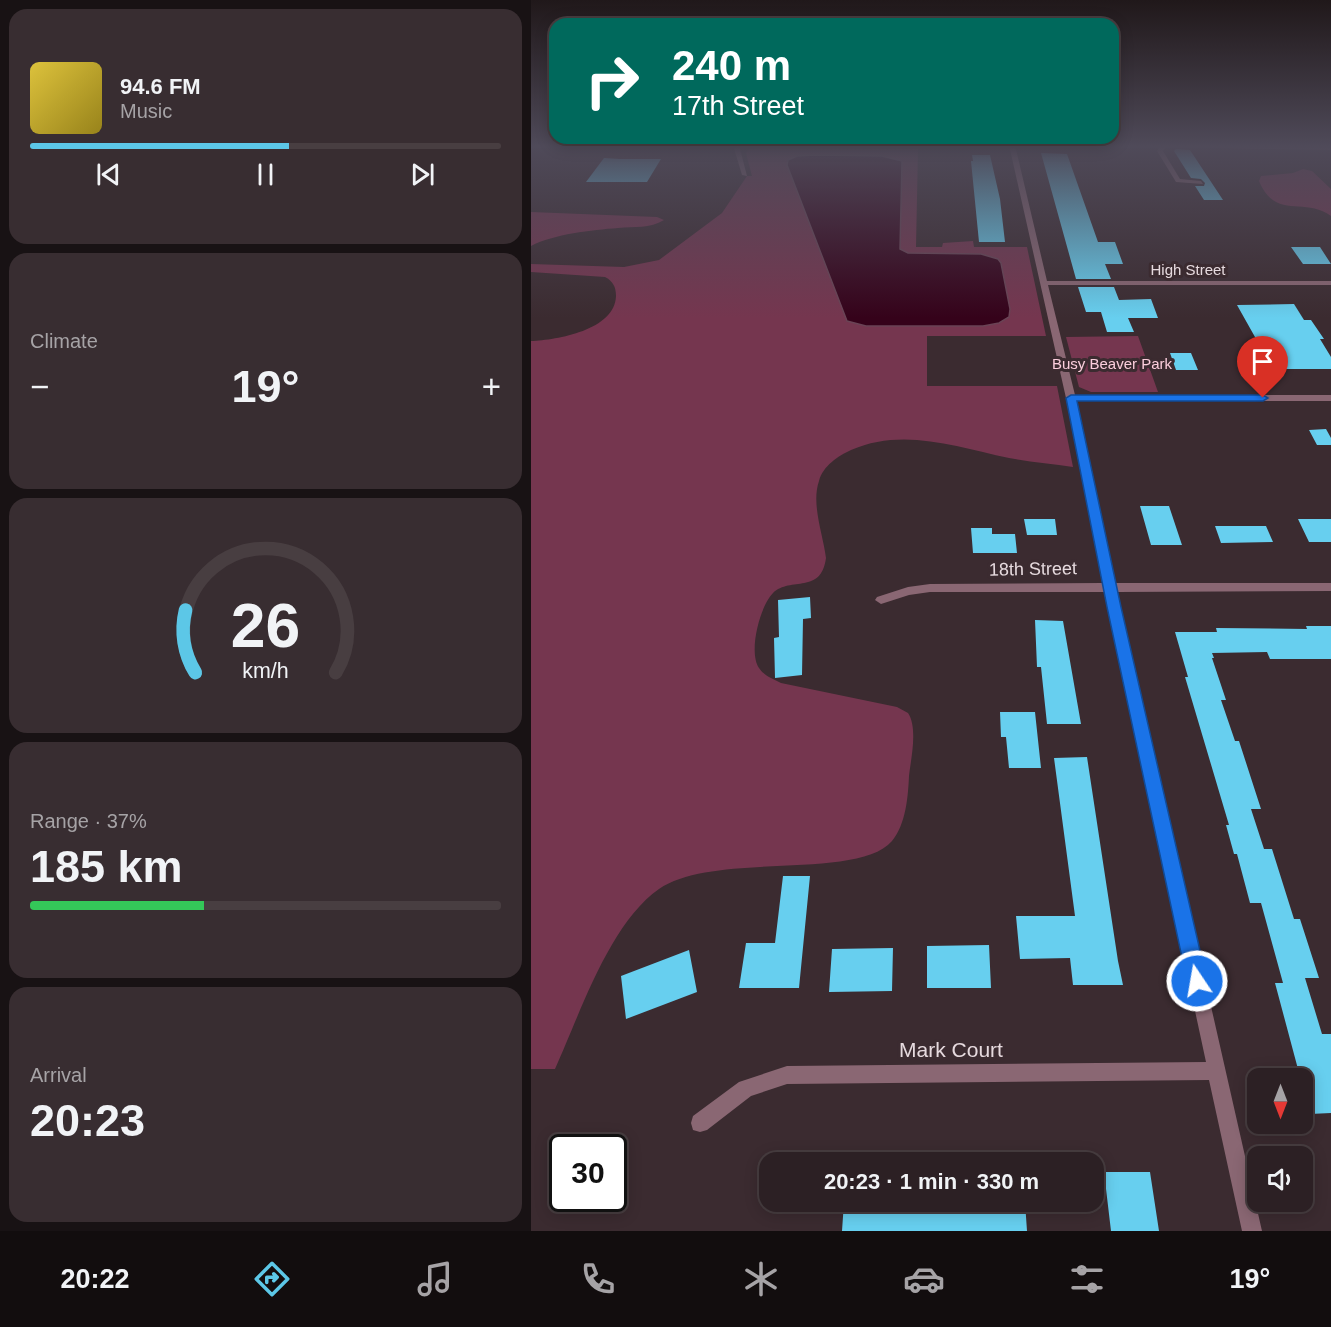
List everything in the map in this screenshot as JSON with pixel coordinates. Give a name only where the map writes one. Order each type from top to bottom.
[{"type":"street","points":[[1026,202],[1071,398],[1110,587],[1252,1231]]},
{"type":"street","name":"High Street","points":[[1045,284],[1331,283]]},
{"type":"street","points":[[1071,398],[1331,398]]},
{"type":"street","name":"18th Street","points":[[881,600],[902,592],[922,589],[1331,587]]},
{"type":"street","name":"Mark Court","points":[[700,1123],[746,1089],[787,1075],[1217,1071]]},
{"type":"green space","points":[[729,202],[917,202],[916,247],[942,247],[943,243],[973,241],[974,247],[1027,247],[1046,336],[927,336],[927,386],[1057,386],[1073,467],[1017,459],[930,441],[910,440],[871,443],[846,452],[827,466],[819,481],[816,499],[826,558],[823,569],[812,581],[780,588],[768,599],[757,629],[756,661],[763,673],[781,683],[897,707],[908,713],[913,727],[912,752],[907,801],[897,834],[892,841],[874,853],[849,860],[714,871],[683,878],[659,889],[625,924],[611,947],[586,997],[555,1069],[531,1069],[531,341],[569,335],[596,325],[613,308],[616,296],[613,285],[605,277],[531,272],[531,264],[624,267],[659,260],[722,213]]},
{"type":"green space","points":[[1278,202],[1331,202],[1331,216],[1321,210]]},
{"type":"green space","points":[[531,212],[657,217],[664,220],[648,226],[573,233],[531,246]]},
{"type":"green space","name":"Busy Beaver Park","points":[[1138,336],[1158,392],[1091,392],[1079,387],[1066,337]]},
{"type":"shaded area","points":[[801,202],[901,202],[900,249],[908,253],[981,254],[998,259],[1001,263],[1010,309],[1009,317],[999,323],[983,326],[866,326],[847,321]]},
{"type":"building","points":[[975,202],[1000,202],[1005,242],[979,242]]},
{"type":"building","points":[[1055,202],[1084,202],[1098,242],[1115,242],[1123,264],[1105,264],[1111,279],[1076,279]]},
{"type":"building","points":[[1291,247],[1320,247],[1331,264],[1303,264]]},
{"type":"building","points":[[1078,287],[1114,287],[1119,300],[1151,299],[1158,318],[1128,318],[1134,332],[1107,332],[1101,312],[1086,312]]},
{"type":"building","points":[[1294,304],[1304,320],[1311,320],[1324,339],[1320,339],[1331,357],[1331,369],[1273,369],[1237,305]]},
{"type":"building","points":[[1170,353],[1191,353],[1198,370],[1176,370]]},
{"type":"building","points":[[1326,429],[1331,438],[1331,445],[1317,445],[1309,430]]},
{"type":"building","points":[[1140,506],[1169,506],[1182,545],[1151,545]]},
{"type":"building","points":[[1024,519],[1055,519],[1057,535],[1027,535]]},
{"type":"building","points":[[1298,519],[1331,519],[1331,542],[1309,542]]},
{"type":"building","points":[[1215,526],[1266,526],[1273,542],[1221,543]]},
{"type":"building","points":[[971,528],[992,528],[992,534],[1015,534],[1017,553],[973,553]]},
{"type":"building","points":[[810,597],[811,618],[803,619],[802,675],[775,678],[774,638],[779,637],[778,600]]},
{"type":"building","points":[[1035,620],[1063,621],[1081,724],[1047,724],[1041,667],[1037,667]]},
{"type":"building","points":[[1306,626],[1331,626],[1331,659],[1270,659],[1267,652],[1212,653],[1214,658],[1212,658],[1226,700],[1221,700],[1235,741],[1239,741],[1261,809],[1251,809],[1264,849],[1272,849],[1294,919],[1300,919],[1319,978],[1305,978],[1322,1034],[1331,1034],[1331,1113],[1313,1114],[1313,1068],[1298,1068],[1275,983],[1283,983],[1261,903],[1250,903],[1237,854],[1234,854],[1226,825],[1229,825],[1185,677],[1188,677],[1175,632],[1217,632],[1216,628],[1307,629]]},
{"type":"building","points":[[1000,712],[1035,712],[1041,768],[1009,768],[1006,737],[1001,737]]},
{"type":"building","points":[[1087,757],[1123,985],[1073,985],[1070,958],[1020,959],[1016,916],[1075,916],[1054,758]]},
{"type":"building","points":[[783,876],[810,876],[799,988],[739,988],[746,943],[775,943]]},
{"type":"building","points":[[989,945],[991,988],[927,988],[927,946]]},
{"type":"building","points":[[893,948],[892,991],[829,992],[832,949]]},
{"type":"building","points":[[689,950],[697,992],[626,1019],[621,976]]},
{"type":"building","points":[[1104,1172],[1150,1172],[1159,1231],[1111,1231]]},
{"type":"building","points":[[843,1212],[1026,1212],[1027,1231],[842,1231]]},
{"type":"route","points":[[1197,981],[1114,607],[1071,398],[1263,398]]}]
